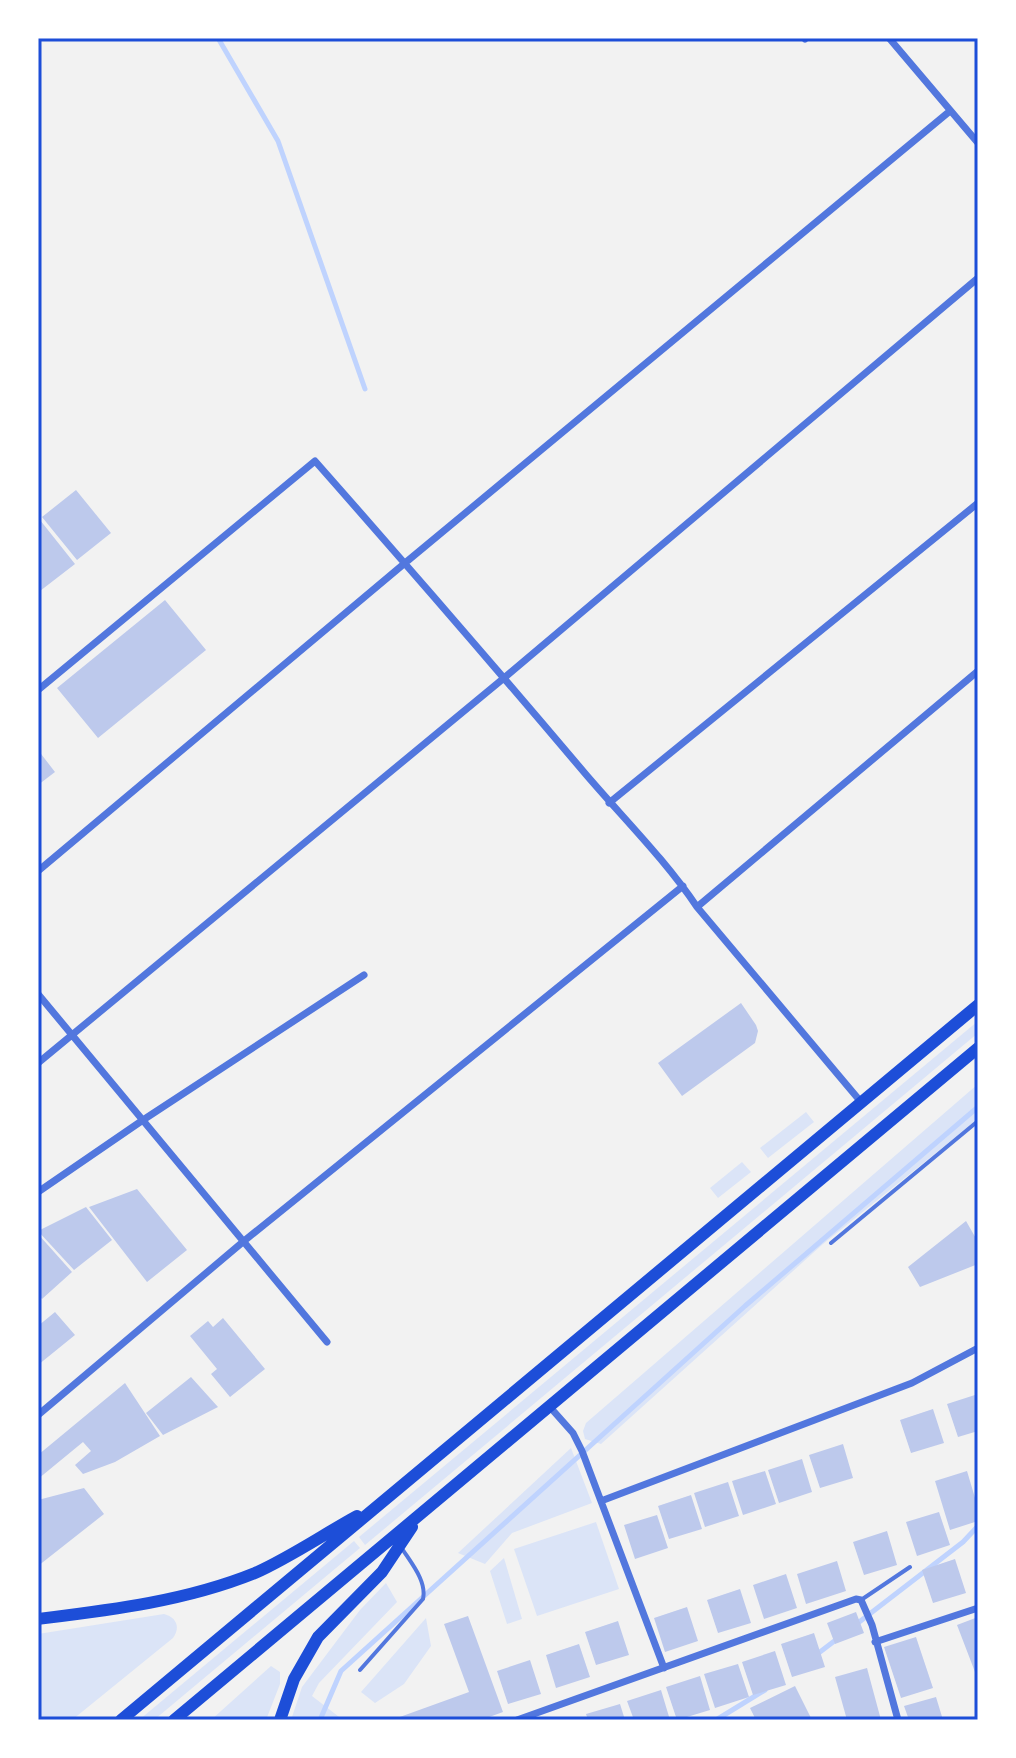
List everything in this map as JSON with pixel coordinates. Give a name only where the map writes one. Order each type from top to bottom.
[{"type":"highway","points":[[121,1720],[978,1005]]},
{"type":"highway","points":[[174,1720],[978,1048]]},
{"type":"highway","points":[[38,1619],[134,1606],[224,1584],[258,1572],[384,1500]]},
{"type":"highway","points":[[280,1720],[294,1679],[318,1637],[382,1572],[420,1514]]},
{"type":"street","points":[[889,38],[978,143]]},
{"type":"street","points":[[38,871],[950,111]]},
{"type":"street","points":[[38,1063],[504,678],[978,278]]},
{"type":"street","points":[[38,690],[315,461],[683,886],[697,907],[861,1102]]},
{"type":"street","points":[[609,803],[978,503]]},
{"type":"street","points":[[697,907],[978,671]]},
{"type":"street","points":[[38,1415],[244,1241],[683,886]]},
{"type":"street","points":[[38,1192],[364,975]]},
{"type":"street","points":[[38,994],[327,1342]]},
{"type":"street","points":[[601,1501],[912,1383],[978,1348]]},
{"type":"street","points":[[549,1406],[573,1433],[582,1451],[664,1668]]},
{"type":"street","points":[[517,1720],[856,1599],[861,1600],[872,1625],[898,1720]]},
{"type":"street","points":[[875,1642],[978,1608]]},
{"type":"lane","points":[[831,1243],[978,1121]]},
{"type":"lane","points":[[360,1670],[423,1599],[423,1583],[400,1545]]},
{"type":"lane","points":[[861,1600],[910,1567]]},
{"type":"shaded area","points":[[978,1021],[978,1033],[365,1545],[359,1537]]},
{"type":"shaded area","points":[[978,1084],[978,1119],[823,1244],[601,1444],[585,1439],[583,1431],[586,1423]]},
{"type":"shaded area","points":[[806,1112],[814,1122],[768,1158],[760,1148]]},
{"type":"shaded area","points":[[742,1162],[751,1172],[718,1198],[710,1188]]},
{"type":"shaded area","points":[[571,1448],[592,1503],[512,1533],[485,1564],[458,1553]]},
{"type":"shaded area","points":[[596,1522],[619,1589],[537,1616],[514,1549]]},
{"type":"shaded area","points":[[354,1541],[360,1548],[154,1720],[139,1720]]},
{"type":"shaded area","points":[[504,1558],[522,1619],[507,1624],[490,1571]]},
{"type":"shaded area","points":[[386,1583],[397,1602],[319,1683],[312,1696],[343,1720],[291,1720],[302,1687],[360,1610]]},
{"type":"shaded area","points":[[164,1614],[176,1623],[173,1638],[72,1720],[38,1720],[38,1634]]},
{"type":"shaded area","points":[[426,1618],[431,1646],[404,1684],[375,1703],[361,1692]]},
{"type":"shaded area","points":[[271,1666],[280,1672],[280,1684],[266,1720],[211,1720]]},
{"type":"building","points":[[76,490],[111,533],[77,560],[42,517]]},
{"type":"building","points":[[38,521],[75,564],[40,591]]},
{"type":"building","points":[[165,600],[206,650],[98,738],[57,688]]},
{"type":"building","points":[[38,750],[55,772],[38,785]]},
{"type":"building","points":[[741,1003],[756,1025],[755,1043],[682,1096],[658,1063]]},
{"type":"building","points":[[137,1189],[187,1250],[147,1282],[89,1207]]},
{"type":"building","points":[[86,1207],[112,1240],[74,1270],[38,1231]]},
{"type":"building","points":[[966,1221],[978,1242],[978,1264],[920,1287],[908,1267]]},
{"type":"building","points":[[38,1234],[72,1272],[42,1299],[38,1294]]},
{"type":"building","points":[[55,1312],[75,1335],[38,1365],[38,1326]]},
{"type":"building","points":[[223,1318],[265,1369],[230,1397],[211,1374],[217,1369],[190,1336],[208,1321],[213,1327]]},
{"type":"building","points":[[191,1377],[218,1407],[163,1435],[146,1413]]},
{"type":"building","points":[[125,1383],[160,1436],[115,1462],[83,1474],[75,1465],[91,1451],[83,1442],[38,1479],[38,1455]]},
{"type":"building","points":[[978,1394],[978,1431],[958,1437],[947,1404]]},
{"type":"building","points":[[933,1409],[944,1443],[911,1453],[900,1420]]},
{"type":"building","points":[[843,1444],[853,1478],[820,1488],[809,1455]]},
{"type":"building","points":[[802,1459],[812,1492],[779,1503],[768,1470]]},
{"type":"building","points":[[765,1471],[776,1504],[743,1515],[732,1481]]},
{"type":"building","points":[[967,1471],[978,1508],[978,1521],[950,1530],[935,1481]]},
{"type":"building","points":[[728,1482],[739,1516],[705,1527],[694,1493]]},
{"type":"building","points":[[84,1488],[104,1514],[38,1566],[38,1500]]},
{"type":"building","points":[[691,1495],[702,1529],[669,1539],[658,1506]]},
{"type":"building","points":[[939,1512],[950,1545],[917,1556],[906,1522]]},
{"type":"building","points":[[657,1515],[668,1548],[635,1559],[624,1525]]},
{"type":"building","points":[[887,1531],[897,1565],[864,1575],[853,1542]]},
{"type":"building","points":[[955,1559],[966,1593],[933,1603],[922,1570]]},
{"type":"building","points":[[837,1561],[846,1591],[806,1604],[797,1574]]},
{"type":"building","points":[[786,1574],[797,1608],[764,1619],[753,1585]]},
{"type":"building","points":[[740,1589],[751,1623],[718,1633],[707,1600]]},
{"type":"building","points":[[687,1607],[698,1641],[665,1652],[654,1618]]},
{"type":"building","points":[[856,1612],[864,1633],[835,1644],[827,1623]]},
{"type":"building","points":[[468,1616],[503,1712],[481,1720],[398,1720],[469,1692],[444,1624]]},
{"type":"building","points":[[978,1617],[978,1671],[975,1672],[957,1625]]},
{"type":"building","points":[[618,1621],[629,1655],[596,1665],[585,1632]]},
{"type":"building","points":[[814,1633],[825,1667],[792,1677],[781,1644]]},
{"type":"building","points":[[916,1637],[933,1688],[901,1698],[884,1647]]},
{"type":"building","points":[[579,1644],[590,1677],[556,1688],[546,1655]]},
{"type":"building","points":[[775,1651],[786,1685],[753,1695],[742,1662]]},
{"type":"building","points":[[530,1660],[541,1694],[508,1704],[497,1671]]},
{"type":"building","points":[[738,1664],[749,1697],[715,1708],[704,1674]]},
{"type":"building","points":[[867,1668],[881,1720],[847,1720],[835,1677]]},
{"type":"building","points":[[700,1676],[710,1710],[677,1720],[666,1687]]},
{"type":"building","points":[[795,1686],[812,1720],[756,1720],[750,1708]]},
{"type":"building","points":[[661,1690],[670,1720],[634,1720],[627,1701]]},
{"type":"building","points":[[936,1697],[943,1720],[909,1720],[904,1706]]},
{"type":"building","points":[[620,1704],[625,1720],[588,1720],[586,1714]]},
{"type":"waterway","points":[[218,38],[278,141],[365,389]]},
{"type":"waterway","points":[[320,1720],[341,1671],[745,1306],[978,1107]]},
{"type":"waterway","points":[[854,1626],[963,1542],[978,1526]]},
{"type":"waterway","points":[[816,1655],[837,1639]]},
{"type":"waterway","points":[[716,1720],[765,1690]]}]
